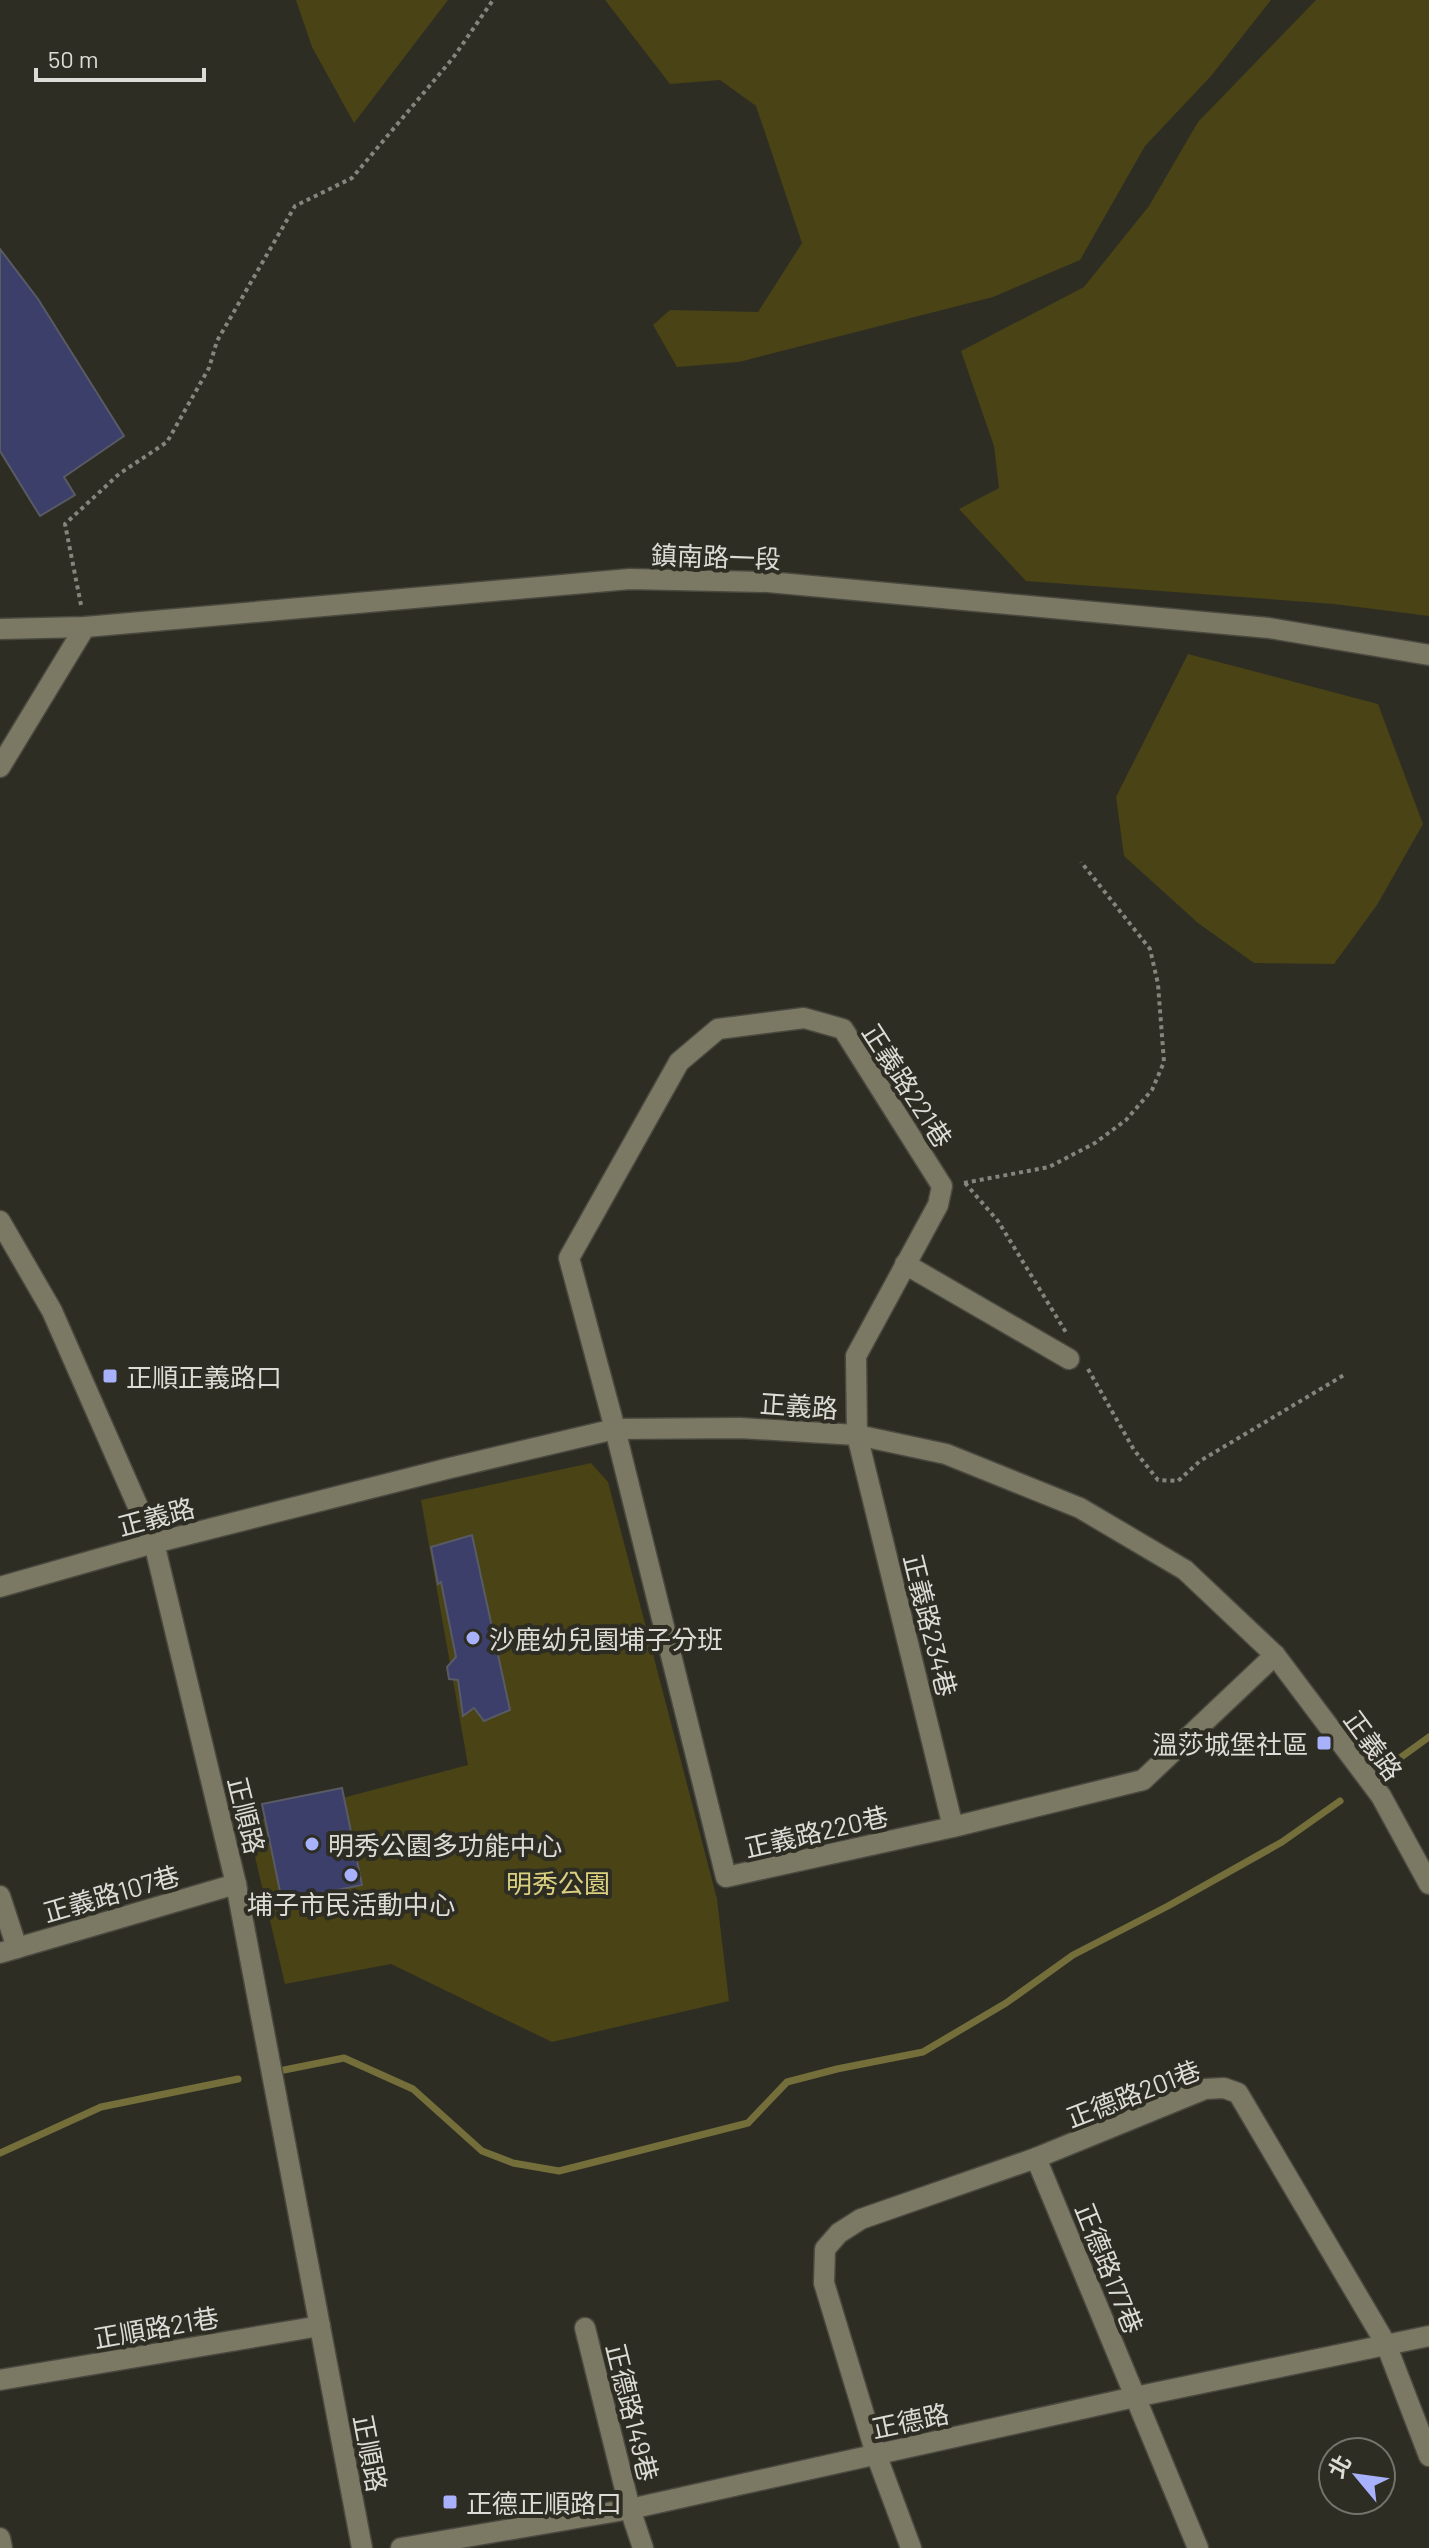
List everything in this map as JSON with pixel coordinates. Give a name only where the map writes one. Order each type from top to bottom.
[{"type":"street","name":"鎮南路一段","points":[[0,629],[85,627],[630,579],[768,582],[1269,628],[1429,655]]},
{"type":"street","points":[[0,767],[85,627]]},
{"type":"street","name":"正義路221巷","points":[[615,1429],[569,1258],[679,1062],[718,1029],[804,1018],[843,1029],[942,1186],[938,1205],[856,1356],[857,1435]]},
{"type":"street","name":"正順路","points":[[0,1221],[52,1311],[154,1543],[236,1884],[362,2548]]},
{"type":"street","points":[[905,1264],[1070,1350]]},
{"type":"street","name":"正義路","points":[[0,1587],[154,1543],[435,1471],[615,1429],[740,1428],[857,1435],[946,1454],[1080,1508],[1185,1570],[1275,1655],[1381,1796],[1429,1884]]},
{"type":"street","name":"正義路220巷","points":[[615,1429],[726,1877],[953,1827],[1143,1780],[1275,1655]]},
{"type":"street","name":"正義路234巷","points":[[857,1435],[953,1827]]},
{"type":"street","name":"正義路107巷","points":[[8,1950],[236,1884]]},
{"type":"street","points":[[0,1896],[8,1950]]},
{"type":"street","name":"正德路201巷","points":[[876,2454],[824,2283],[825,2249],[839,2233],[861,2219],[1036,2158],[1205,2089],[1224,2088],[1238,2093],[1386,2344]]},
{"type":"street","name":"正德路177巷","points":[[1036,2158],[1198,2548]]},
{"type":"street","name":"正順路21巷","points":[[0,2380],[320,2326]]},
{"type":"street","name":"正德路149巷","points":[[585,2328],[630,2509],[643,2548]]},
{"type":"street","name":"正德路","points":[[401,2548],[630,2509],[1135,2397],[1429,2336]]},
{"type":"street","points":[[1386,2344],[1429,2456]]},
{"type":"street","points":[[876,2454],[911,2548]]},
{"type":"street","points":[[0,2538],[2,2548]]},
{"type":"path","points":[[85,627],[65,524],[119,474],[167,442],[209,368],[217,341],[295,206],[352,178],[453,58],[493,0]]},
{"type":"path","points":[[942,1186],[1049,1167],[1095,1143],[1126,1120],[1152,1090],[1164,1062],[1158,984],[1150,949],[1081,862]]},
{"type":"path","points":[[965,1183],[998,1221],[1070,1350]]},
{"type":"path","points":[[1088,1369],[1134,1450],[1158,1480],[1178,1481],[1200,1461],[1344,1375]]},
{"type":"green space","points":[[296,0],[448,0],[354,123],[312,47]]},
{"type":"green space","points":[[605,0],[1271,0],[1211,76],[1145,146],[1080,260],[993,297],[739,362],[677,367],[653,325],[670,310],[758,312],[802,243],[756,106],[720,80],[670,84]]},
{"type":"green space","points":[[1316,0],[1429,0],[1429,616],[1334,604],[1026,581],[959,509],[999,488],[994,446],[961,351],[1084,287],[1149,206],[1198,122]]},
{"type":"green space","points":[[1188,654],[1378,704],[1423,824],[1377,905],[1334,964],[1254,963],[1198,923],[1124,856],[1116,797]]},
{"type":"green space","name":"明秀公園","points":[[591,1463],[608,1482],[717,1899],[729,2001],[552,2042],[391,1964],[285,1984],[247,1823],[468,1765],[421,1500]]},
{"type":"building","points":[[0,249],[38,299],[124,436],[64,477],[75,495],[40,516],[0,451]]},
{"type":"building","name":"沙鹿幼兒園埔子分班","points":[[472,1535],[510,1710],[484,1721],[474,1708],[463,1716],[458,1680],[449,1679],[447,1667],[456,1657],[431,1547]]},
{"type":"building","name":"明秀公園多功能中心","points":[[342,1788],[362,1885],[282,1901],[262,1804]]},
{"type":"waterway","points":[[1372,1778],[1429,1737]]},
{"type":"waterway","points":[[274,2072],[344,2058],[413,2089],[482,2151],[513,2163],[559,2171],[748,2123],[787,2082],[923,2052],[1006,2003],[1073,1955],[1282,1842],[1340,1801]]},
{"type":"waterway","points":[[0,2153],[101,2107],[238,2079]]},
{"type":"place","name":"正順正義路口","points":[[110,1376]]},
{"type":"place","name":"沙鹿幼兒園埔子分班","points":[[473,1638]]},
{"type":"place","name":"溫莎城堡社區","points":[[1324,1743]]},
{"type":"place","name":"明秀公園多功能中心","points":[[312,1844]]},
{"type":"place","name":"埔子市民活動中心","points":[[351,1875]]},
{"type":"place","name":"正德正順路口","points":[[450,2502]]}]
